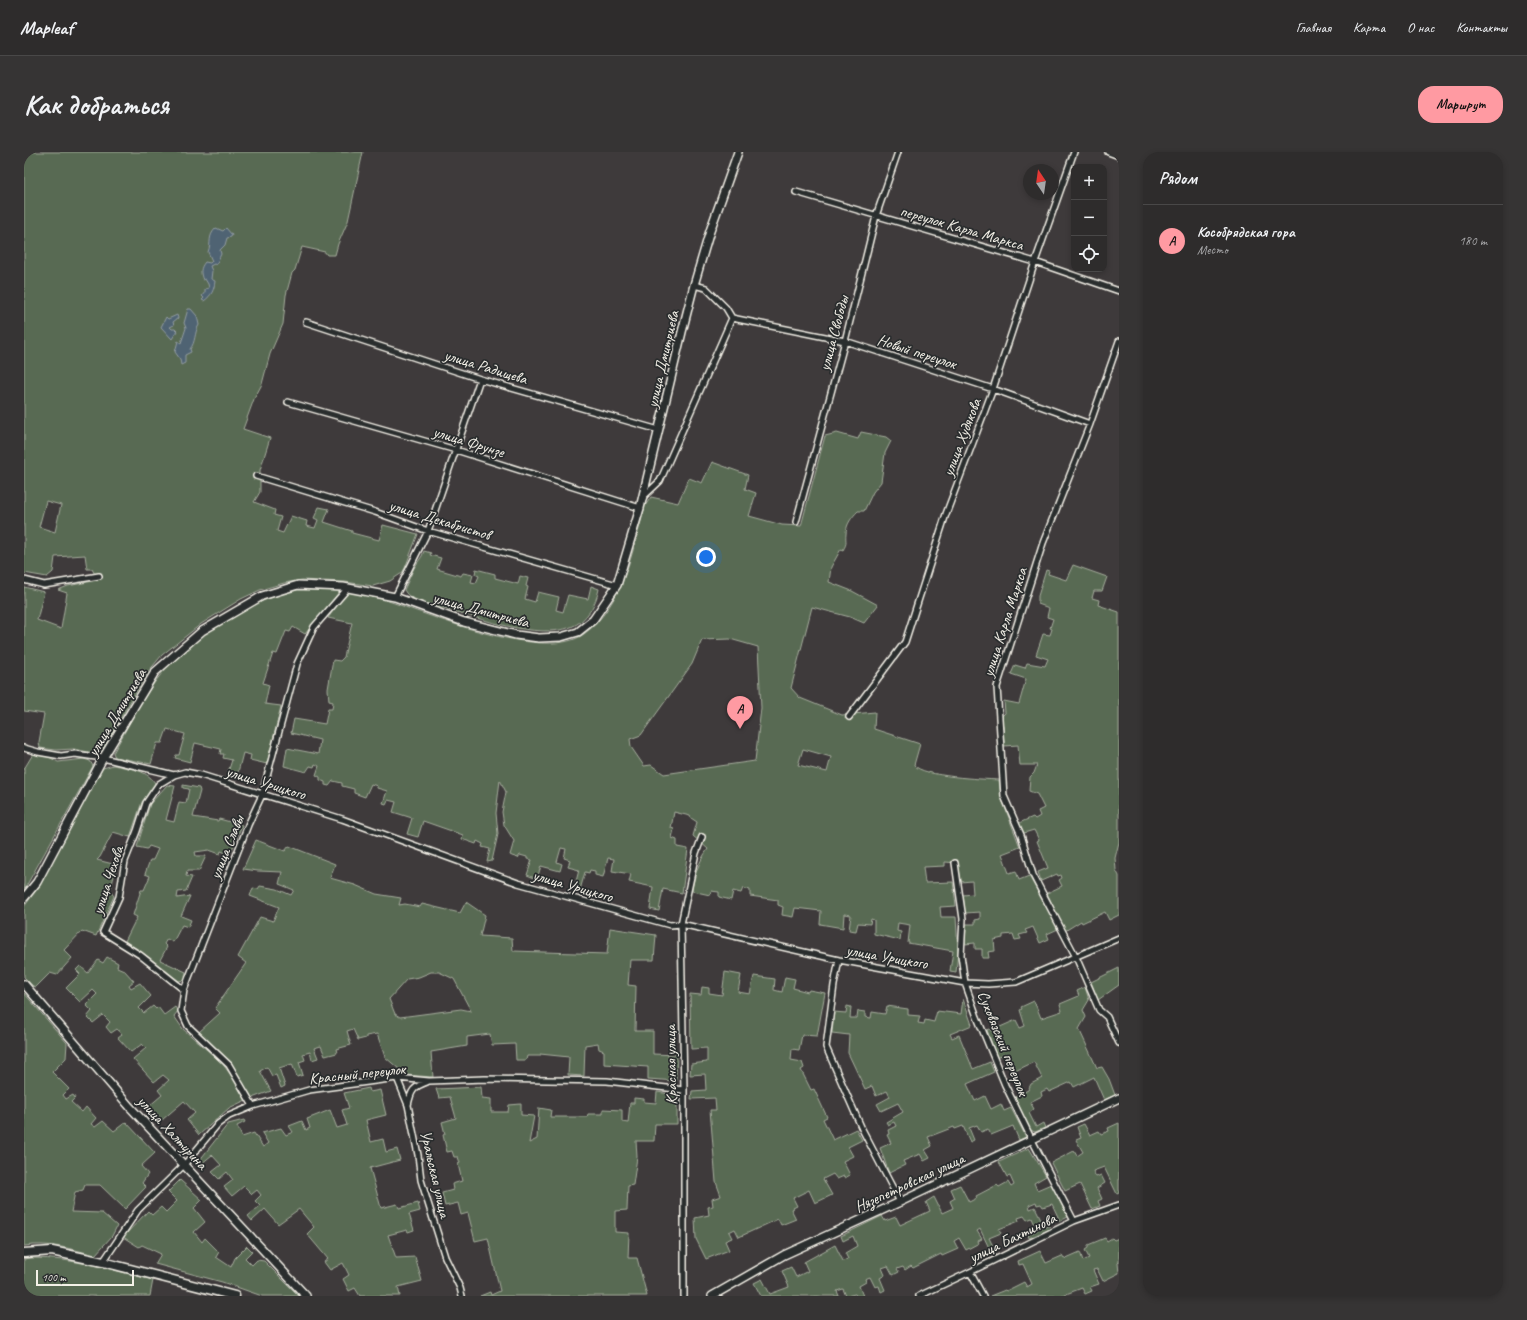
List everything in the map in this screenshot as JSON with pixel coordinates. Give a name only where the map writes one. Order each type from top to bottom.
[{"type":"main road","points":[[24,1254],[52,1251],[104,1262],[235,1296]]},
{"type":"street","name":"улица Дмитриева","points":[[24,898],[37,882],[103,758],[155,672],[202,631],[262,596],[298,585],[348,588],[395,598],[464,622],[516,635],[539,638],[561,637],[578,632],[593,620],[617,585],[640,508],[694,285],[710,231],[738,152]]},
{"type":"street","name":"улица Свободы","points":[[796,522],[845,341],[876,216],[898,152]]},
{"type":"street","name":"улица Худякова","points":[[849,718],[905,642],[944,520],[993,389],[1035,262],[1074,152]]},
{"type":"street","points":[[1108,152],[1119,156]]},
{"type":"street","name":"переулок Карла Маркса","points":[[796,192],[1035,262],[1119,291]]},
{"type":"street","points":[[642,498],[660,481],[732,318],[726,308],[706,288],[694,285]]},
{"type":"street","name":"Новый переулок","points":[[732,318],[845,341],[993,389],[1090,424]]},
{"type":"street","name":"улица Радищева","points":[[306,322],[480,379],[659,430]]},
{"type":"street","name":"улица Карла Маркса","points":[[1119,341],[1090,424],[1043,543],[997,687],[1004,796],[1021,835],[1033,875],[1076,957],[1099,1010],[1107,1017],[1119,1043]]},
{"type":"street","points":[[395,598],[428,531],[480,379]]},
{"type":"street","name":"улица Фрунзе","points":[[288,402],[456,450],[640,508]]},
{"type":"street","name":"улица Декабристов","points":[[256,476],[375,512],[428,531],[617,585]]},
{"type":"street","points":[[24,580],[44,586],[99,576]]},
{"type":"street","name":"улица Славы","points":[[253,1106],[229,1065],[188,1026],[181,1011],[184,990],[248,826],[262,795],[297,664],[314,627],[348,588]]},
{"type":"street","name":"улица Урицкого","points":[[24,748],[61,756],[75,754],[103,758],[174,775],[185,772],[200,775],[342,819],[518,883],[670,925],[681,924],[839,960],[965,983],[988,984],[1016,982],[1119,938]]},
{"type":"street","name":"улица Чехова","points":[[174,775],[159,784],[146,803],[125,861],[119,897],[103,932],[140,955],[184,990]]},
{"type":"street","name":"Красная улица","points":[[684,1296],[684,1090],[681,924],[696,853],[702,836]]},
{"type":"street","name":"Суховязский переулок","points":[[955,863],[963,919],[961,955],[965,983],[977,1017],[1005,1085],[1074,1221]]},
{"type":"street","points":[[839,960],[834,985],[826,1047],[862,1129],[900,1202]]},
{"type":"street","name":"улица Халтурина","points":[[24,984],[124,1101],[306,1296]]},
{"type":"street","name":"Красный переулок","points":[[104,1262],[138,1210],[184,1165],[218,1124],[229,1116],[253,1106],[309,1090],[397,1078],[429,1081],[485,1079],[606,1081],[684,1090]]},
{"type":"street","name":"Уральская улица","points":[[397,1078],[408,1105],[418,1154],[421,1180],[445,1257],[460,1288],[462,1296]]},
{"type":"street","points":[[408,1105],[411,1093],[417,1086],[429,1081]]},
{"type":"street","name":"Нязепетровская улица","points":[[712,1296],[784,1255],[900,1202],[1119,1098]]},
{"type":"street","name":"улица Бахтинова","points":[[919,1296],[1074,1221],[1119,1205]]},
{"type":"street","points":[[970,1272],[983,1296]]},
{"type":"green space","points":[[24,152],[363,152],[348,221],[335,255],[327,255],[325,252],[302,247],[295,270],[292,273],[286,295],[283,324],[270,354],[262,384],[254,399],[243,429],[270,438],[260,470],[260,492],[254,502],[275,510],[274,515],[281,517],[277,531],[283,533],[291,516],[307,521],[306,526],[315,528],[318,520],[314,518],[319,507],[329,509],[324,522],[352,531],[352,533],[379,540],[383,525],[418,534],[402,573],[390,581],[373,586],[345,582],[302,580],[284,583],[260,590],[241,599],[201,624],[162,655],[148,672],[103,748],[99,752],[93,753],[74,749],[56,750],[40,748],[39,742],[44,714],[24,711],[24,587],[44,592],[37,620],[61,629],[67,593],[58,590],[68,586],[98,580],[92,569],[87,569],[85,555],[55,557],[53,572],[47,577],[24,573]],"holes":[[[46,501],[61,505],[55,532],[39,527]]]},
{"type":"green space","points":[[861,432],[886,437],[891,441],[885,453],[881,482],[873,492],[864,511],[858,511],[848,524],[846,530],[846,542],[843,550],[841,549],[831,567],[829,582],[852,591],[878,605],[864,623],[850,617],[812,607],[791,688],[800,698],[842,715],[875,712],[874,729],[920,744],[914,765],[920,769],[940,775],[954,777],[999,780],[1001,797],[1020,847],[1002,854],[1009,873],[1016,871],[1019,880],[1029,876],[1058,929],[1047,934],[1049,939],[1040,943],[1033,927],[1025,930],[1027,933],[1019,935],[1021,939],[1015,940],[1013,934],[1003,935],[1003,938],[994,940],[995,951],[988,952],[989,958],[982,958],[982,949],[975,949],[975,943],[965,944],[966,924],[975,924],[975,920],[980,919],[980,912],[965,913],[963,895],[973,894],[972,881],[961,882],[958,863],[945,862],[945,866],[923,867],[925,883],[953,882],[956,906],[940,907],[941,917],[956,917],[958,952],[956,972],[950,971],[953,951],[908,943],[910,925],[898,923],[897,931],[901,932],[900,940],[874,934],[874,920],[871,919],[870,924],[858,923],[856,931],[849,930],[851,915],[844,914],[843,928],[820,924],[821,911],[795,908],[793,917],[782,915],[783,907],[778,905],[778,900],[750,896],[750,890],[743,888],[741,893],[733,891],[731,900],[719,897],[719,892],[711,891],[710,895],[692,891],[697,869],[708,849],[693,836],[697,822],[690,816],[674,812],[671,828],[674,829],[672,838],[677,840],[677,847],[688,849],[682,893],[663,889],[659,911],[650,909],[653,887],[629,882],[631,874],[612,871],[614,859],[608,858],[603,877],[595,875],[595,871],[590,870],[589,873],[585,872],[580,890],[574,889],[579,870],[568,867],[570,860],[564,858],[566,849],[561,848],[557,862],[562,864],[560,871],[541,866],[537,879],[527,875],[532,860],[520,855],[518,858],[510,855],[514,841],[504,825],[502,812],[506,792],[500,780],[496,813],[498,834],[492,861],[487,862],[490,849],[482,847],[483,844],[477,841],[476,844],[462,839],[463,835],[423,821],[418,837],[407,834],[412,818],[393,812],[396,802],[388,800],[386,804],[383,803],[387,791],[377,788],[377,786],[371,784],[365,797],[354,793],[354,789],[342,786],[342,783],[333,781],[329,786],[325,785],[325,782],[320,780],[320,777],[316,775],[319,766],[315,764],[314,767],[310,766],[306,772],[284,766],[287,748],[318,754],[320,740],[291,733],[294,719],[325,724],[328,709],[332,709],[333,702],[329,701],[328,689],[333,660],[340,661],[344,657],[352,623],[328,618],[347,592],[385,600],[438,619],[492,635],[519,641],[545,643],[567,641],[584,634],[597,622],[608,608],[625,576],[645,506],[651,497],[678,503],[689,478],[702,483],[712,462],[748,475],[745,489],[756,493],[749,516],[782,525],[801,526],[825,436],[837,433],[858,439]],"holes":[[[730,639],[758,647],[761,708],[755,761],[664,774],[651,765],[644,766],[631,747],[630,739],[641,735],[692,664],[702,640]],[[803,749],[831,757],[827,772],[798,765]]]},
{"type":"green space","points":[[424,551],[431,553],[430,555],[441,558],[437,569],[461,576],[463,573],[473,575],[471,582],[476,583],[479,576],[475,574],[476,569],[495,574],[495,578],[518,584],[520,576],[528,578],[526,586],[528,587],[525,599],[535,602],[538,592],[559,597],[556,610],[563,612],[568,595],[588,599],[591,586],[599,589],[596,600],[590,611],[582,621],[571,627],[542,631],[508,626],[421,602],[415,600],[407,594],[404,590]]},
{"type":"green space","points":[[1073,565],[1107,577],[1102,591],[1094,591],[1092,598],[1099,600],[1098,605],[1119,612],[1119,842],[1115,858],[1116,870],[1119,876],[1119,915],[1109,920],[1105,912],[1082,923],[1081,921],[1065,931],[1047,893],[1062,886],[1059,880],[1062,878],[1061,875],[1058,876],[1057,874],[1041,881],[1038,872],[1048,868],[1037,841],[1039,840],[1034,830],[1024,833],[1019,823],[1033,817],[1035,819],[1040,816],[1038,811],[1044,808],[1037,794],[1029,791],[1030,777],[1034,773],[1037,765],[1020,765],[1018,745],[1004,746],[1002,716],[1005,713],[1004,701],[1019,704],[1026,679],[1011,674],[1015,665],[1025,668],[1027,663],[1045,666],[1048,659],[1036,655],[1043,634],[1050,635],[1052,629],[1050,628],[1053,619],[1047,617],[1049,608],[1038,604],[1038,596],[1046,570],[1049,571],[1048,574],[1066,580]]},
{"type":"green space","points":[[297,590],[340,591],[305,634],[293,627],[290,632],[286,631],[277,654],[273,653],[263,683],[269,685],[265,704],[281,706],[267,764],[250,760],[251,755],[243,753],[237,776],[228,772],[232,760],[223,758],[224,754],[220,754],[221,749],[195,743],[190,762],[175,758],[176,755],[179,755],[185,734],[167,729],[162,743],[157,743],[151,764],[115,757],[113,753],[142,702],[155,682],[175,659],[206,633],[224,621],[260,602]]},
{"type":"green space","points":[[33,754],[49,757],[58,762],[84,759],[90,761],[93,766],[24,890],[24,769]]},
{"type":"green space","points":[[113,765],[130,768],[141,772],[151,778],[155,783],[142,802],[130,837],[113,832],[97,860],[117,865],[110,891],[114,896],[96,936],[82,931],[64,950],[72,958],[57,975],[50,973],[36,987],[33,986],[24,977],[24,907],[39,886],[103,768]]},
{"type":"green space","points":[[167,785],[175,786],[166,820],[174,822],[179,802],[186,803],[189,789],[183,788],[183,785],[199,788],[200,791],[193,817],[218,821],[219,819],[242,825],[231,852],[226,853],[221,851],[220,854],[209,850],[195,852],[196,856],[206,856],[199,871],[187,871],[186,876],[192,877],[186,891],[178,892],[177,898],[190,896],[181,916],[191,920],[188,927],[182,925],[173,942],[167,939],[164,944],[167,947],[160,960],[186,972],[184,980],[179,981],[150,958],[125,941],[137,917],[133,915],[141,890],[144,890],[150,876],[145,874],[150,860],[153,860],[158,849],[149,846],[147,849],[137,847],[150,804]]},
{"type":"green space","points":[[256,840],[285,851],[289,846],[335,864],[330,878],[355,885],[376,894],[401,898],[399,905],[405,904],[420,907],[422,904],[460,913],[466,902],[485,915],[480,936],[512,938],[513,951],[607,954],[610,928],[656,935],[654,960],[630,960],[628,985],[636,986],[635,1031],[653,1031],[653,1054],[677,1055],[676,1081],[648,1079],[648,1067],[604,1064],[604,1051],[599,1049],[598,1043],[585,1045],[584,1076],[568,1075],[569,1057],[540,1054],[540,1056],[527,1056],[526,1060],[516,1060],[515,1044],[492,1045],[490,1034],[467,1037],[467,1046],[431,1052],[433,1077],[406,1075],[385,1057],[377,1034],[366,1036],[366,1038],[358,1040],[353,1029],[347,1031],[351,1045],[336,1049],[337,1053],[325,1056],[321,1046],[314,1048],[318,1058],[312,1060],[310,1052],[303,1054],[305,1060],[299,1062],[303,1075],[297,1077],[292,1064],[279,1068],[285,1086],[281,1088],[276,1075],[272,1076],[267,1067],[260,1071],[271,1091],[252,1098],[231,1064],[199,1032],[220,1013],[215,1008],[246,963],[238,957],[260,917],[273,921],[279,907],[250,896],[253,888],[258,889],[260,886],[277,889],[291,895],[294,890],[279,884],[282,872],[243,869]],"holes":[[[431,972],[439,972],[454,979],[471,1011],[461,1009],[400,1017],[395,1014],[389,999],[407,979],[419,977]]]},
{"type":"green space","points":[[107,957],[118,963],[117,967],[124,970],[134,981],[129,985],[131,988],[140,983],[151,996],[139,1008],[144,1013],[153,1006],[156,1009],[158,1007],[164,1015],[175,1007],[178,1011],[174,1016],[183,1029],[222,1063],[246,1100],[229,1108],[199,1135],[187,1120],[195,1113],[184,1101],[162,1120],[148,1107],[162,1095],[158,1090],[169,1080],[163,1075],[154,1082],[133,1059],[146,1048],[142,1044],[131,1052],[118,1038],[122,1035],[117,1029],[111,1033],[106,1027],[110,1022],[103,1015],[93,1023],[87,1017],[92,1011],[86,1005],[97,994],[93,990],[80,1002],[66,988],[80,974],[76,970],[80,966],[88,973],[98,960],[103,963]]},
{"type":"green space","points":[[1119,968],[1119,985],[1098,1000],[1091,982]]},
{"type":"green space","points":[[725,972],[741,975],[738,992],[750,994],[754,976],[775,979],[774,990],[782,992],[785,977],[795,979],[793,988],[808,992],[809,990],[825,993],[817,1036],[802,1035],[799,1050],[792,1049],[791,1060],[802,1062],[804,1068],[801,1070],[811,1090],[814,1089],[827,1117],[823,1119],[833,1140],[856,1129],[862,1140],[848,1147],[853,1156],[843,1161],[850,1175],[845,1178],[844,1176],[837,1179],[833,1174],[823,1179],[832,1195],[815,1203],[809,1190],[793,1198],[797,1206],[791,1209],[796,1219],[781,1225],[778,1219],[739,1237],[735,1229],[729,1232],[732,1238],[725,1241],[729,1250],[706,1259],[696,1239],[695,1218],[709,1215],[708,1207],[713,1206],[712,1199],[721,1196],[716,1182],[710,1110],[716,1110],[715,1098],[691,1099],[692,1091],[706,1090],[705,1074],[690,1075],[691,1064],[707,1062],[707,1048],[691,1049],[690,994],[701,995],[702,987],[709,988],[709,993],[722,995]]},
{"type":"green space","points":[[1085,987],[1089,1000],[1083,1010],[1086,1017],[1079,1029],[1097,1068],[1102,1067],[1109,1079],[1115,1095],[1104,1100],[1094,1077],[1074,1087],[1071,1082],[1049,1092],[1047,1089],[1041,1092],[1042,1096],[1030,1102],[1034,1109],[1029,1113],[1036,1127],[1043,1123],[1045,1128],[1035,1132],[1030,1130],[1015,1097],[1028,1090],[1031,1084],[1042,1078],[1034,1062],[1013,1072],[1004,1055],[997,1058],[987,1030],[990,1029],[991,1031],[1016,1020],[1020,1028],[1025,1026],[1020,1010],[1022,1009],[1021,1007],[1034,1001],[1041,1018],[1062,1011],[1060,1004],[1079,996],[1077,991]]},
{"type":"green space","points":[[24,993],[67,1043],[66,1058],[52,1072],[69,1089],[63,1095],[66,1099],[73,1095],[75,1098],[71,1102],[82,1112],[86,1107],[96,1118],[91,1124],[95,1127],[103,1121],[114,1131],[126,1122],[155,1153],[141,1166],[148,1174],[142,1183],[146,1187],[125,1209],[100,1185],[85,1185],[83,1190],[75,1192],[71,1212],[102,1213],[117,1226],[112,1236],[95,1255],[69,1248],[42,1245],[24,1246]]},
{"type":"green space","points":[[963,999],[972,1025],[950,1034],[952,1038],[959,1035],[973,1069],[990,1062],[994,1072],[967,1084],[975,1101],[985,1096],[991,1109],[1001,1104],[1004,1111],[1011,1108],[1026,1137],[1019,1140],[1013,1126],[991,1135],[988,1129],[981,1132],[977,1125],[969,1128],[974,1140],[970,1142],[963,1126],[955,1129],[954,1127],[928,1137],[932,1146],[925,1150],[930,1158],[924,1161],[920,1154],[903,1161],[905,1165],[889,1173],[880,1148],[891,1143],[887,1135],[889,1134],[888,1130],[896,1126],[894,1122],[888,1125],[886,1122],[903,1112],[898,1103],[881,1111],[877,1104],[890,1097],[887,1091],[876,1096],[872,1086],[865,1089],[848,1053],[849,1035],[832,1033],[834,1012],[846,1013],[847,1006],[851,1007],[850,1018],[857,1018],[858,1011],[865,1012],[865,1017],[871,1018],[872,1012],[885,1014],[887,1006],[908,1009],[908,1015],[920,1016],[918,1023],[924,1024],[925,1020],[934,1022],[937,1011],[961,1014]]},
{"type":"green space","points":[[481,1087],[482,1098],[491,1099],[491,1112],[508,1112],[509,1105],[521,1104],[521,1115],[534,1116],[529,1143],[537,1139],[539,1108],[551,1110],[550,1117],[587,1117],[588,1114],[603,1114],[603,1109],[622,1110],[622,1122],[628,1123],[630,1103],[634,1103],[634,1098],[644,1099],[644,1102],[656,1103],[657,1092],[677,1095],[677,1124],[655,1124],[654,1141],[636,1141],[637,1157],[633,1185],[628,1186],[627,1210],[615,1211],[615,1232],[629,1233],[628,1258],[637,1258],[647,1296],[480,1296],[490,1292],[491,1295],[500,1291],[488,1238],[475,1241],[468,1213],[461,1215],[458,1203],[445,1206],[442,1193],[453,1190],[452,1184],[462,1181],[458,1157],[454,1157],[452,1151],[447,1152],[443,1135],[445,1134],[442,1122],[456,1118],[450,1097],[439,1098],[436,1089]]},
{"type":"green space","points":[[369,1088],[370,1092],[380,1090],[386,1115],[366,1120],[371,1142],[383,1139],[386,1152],[397,1149],[400,1160],[370,1168],[381,1208],[397,1204],[399,1208],[418,1203],[420,1211],[409,1214],[414,1230],[408,1232],[407,1230],[388,1235],[396,1258],[415,1257],[422,1281],[398,1287],[400,1296],[360,1296],[355,1288],[349,1291],[343,1279],[349,1275],[343,1263],[330,1270],[324,1262],[328,1259],[307,1234],[314,1227],[299,1209],[278,1224],[265,1209],[252,1221],[248,1216],[260,1206],[255,1201],[261,1195],[257,1190],[252,1194],[244,1186],[232,1196],[224,1187],[233,1180],[227,1172],[219,1179],[212,1172],[221,1165],[212,1155],[201,1164],[199,1161],[228,1124],[244,1120],[245,1122],[237,1126],[242,1137],[254,1133],[263,1147],[268,1143],[262,1133],[281,1128],[286,1135],[293,1132],[289,1126],[302,1121],[306,1130],[310,1128],[307,1119],[330,1110],[337,1128],[347,1125],[342,1110],[349,1108],[344,1093]]},
{"type":"green space","points":[[1119,1123],[1119,1193],[1117,1194],[1104,1167],[1093,1171],[1096,1177],[1101,1175],[1105,1183],[1097,1188],[1102,1199],[1098,1201],[1100,1206],[1092,1209],[1080,1184],[1065,1191],[1051,1163],[1074,1151],[1077,1156],[1083,1152],[1076,1140],[1081,1138],[1077,1127],[1084,1124],[1090,1135],[1099,1131],[1101,1134],[1109,1131],[1108,1128]]},
{"type":"green space","points":[[1029,1148],[1046,1176],[1034,1183],[1037,1190],[1051,1184],[1068,1217],[1060,1221],[1052,1204],[1043,1207],[1041,1204],[1037,1205],[1036,1202],[1029,1205],[1030,1209],[1035,1207],[1045,1227],[1049,1226],[1050,1229],[1029,1238],[1028,1235],[1037,1230],[1032,1218],[1027,1220],[1024,1216],[1018,1218],[1019,1221],[999,1229],[1001,1233],[989,1238],[995,1250],[991,1252],[980,1229],[977,1231],[982,1239],[978,1241],[979,1243],[966,1250],[959,1238],[954,1241],[958,1249],[942,1256],[941,1254],[913,1268],[911,1266],[905,1270],[903,1267],[897,1269],[899,1272],[893,1275],[888,1266],[882,1268],[885,1275],[880,1278],[885,1290],[881,1292],[879,1286],[875,1287],[870,1277],[865,1279],[866,1282],[859,1286],[863,1296],[857,1296],[855,1294],[846,1296],[843,1289],[837,1291],[839,1296],[761,1296],[754,1283],[762,1279],[770,1294],[789,1287],[782,1271],[791,1267],[796,1277],[808,1271],[804,1262],[835,1245],[843,1261],[848,1259],[845,1253],[857,1246],[853,1236],[843,1241],[841,1236],[882,1216],[885,1221],[896,1217],[900,1225],[930,1211],[926,1202],[934,1197],[942,1213],[953,1208],[950,1201],[955,1198],[951,1189],[960,1185],[969,1202],[977,1198],[976,1196],[997,1185],[999,1187],[1008,1182],[1011,1187],[1014,1185],[1010,1176],[1007,1177],[999,1162]]},
{"type":"green space","points":[[180,1180],[202,1200],[194,1208],[205,1222],[194,1232],[202,1242],[205,1238],[219,1252],[216,1257],[231,1267],[235,1258],[247,1246],[252,1251],[245,1258],[252,1265],[257,1260],[264,1261],[299,1296],[262,1296],[222,1282],[155,1264],[161,1254],[142,1245],[139,1247],[123,1237],[148,1211],[152,1215],[161,1207],[166,1212],[177,1201],[168,1192]]},
{"type":"green space","points":[[1105,1238],[1107,1241],[1112,1238],[1114,1240],[1119,1238],[1119,1273],[1103,1281],[1097,1269],[1093,1270],[1099,1284],[1090,1287],[1092,1291],[1085,1294],[1082,1288],[1066,1294],[1066,1296],[990,1296],[1005,1290],[1006,1291],[1024,1282],[1027,1287],[1032,1284],[1023,1264],[1019,1265],[1018,1261],[1040,1251],[1046,1263],[1062,1256],[1064,1259],[1080,1252],[1083,1261],[1089,1258],[1085,1250],[1088,1248],[1088,1245]]},
{"type":"green space","points":[[32,1258],[78,1262],[153,1280],[150,1296],[24,1296],[24,1259]]},
{"type":"water","points":[[216,228],[223,231],[226,228],[232,235],[231,237],[227,238],[225,245],[220,250],[221,254],[216,265],[214,264],[210,266],[212,271],[211,279],[215,281],[215,284],[211,294],[204,301],[202,300],[204,298],[202,296],[205,289],[209,288],[205,279],[203,280],[201,271],[205,262],[210,263],[212,261],[208,252],[213,231]]},
{"type":"water","points":[[188,309],[191,309],[197,316],[199,325],[190,349],[191,352],[185,355],[185,363],[181,365],[180,359],[175,352],[178,341],[181,343],[186,328],[184,323]]},
{"type":"water","points":[[177,315],[178,318],[173,322],[174,325],[170,327],[177,331],[172,339],[161,327],[166,317],[168,319]]},
{"type":"place","name":"Кособрядская гора","points":[[740,729]]}]
